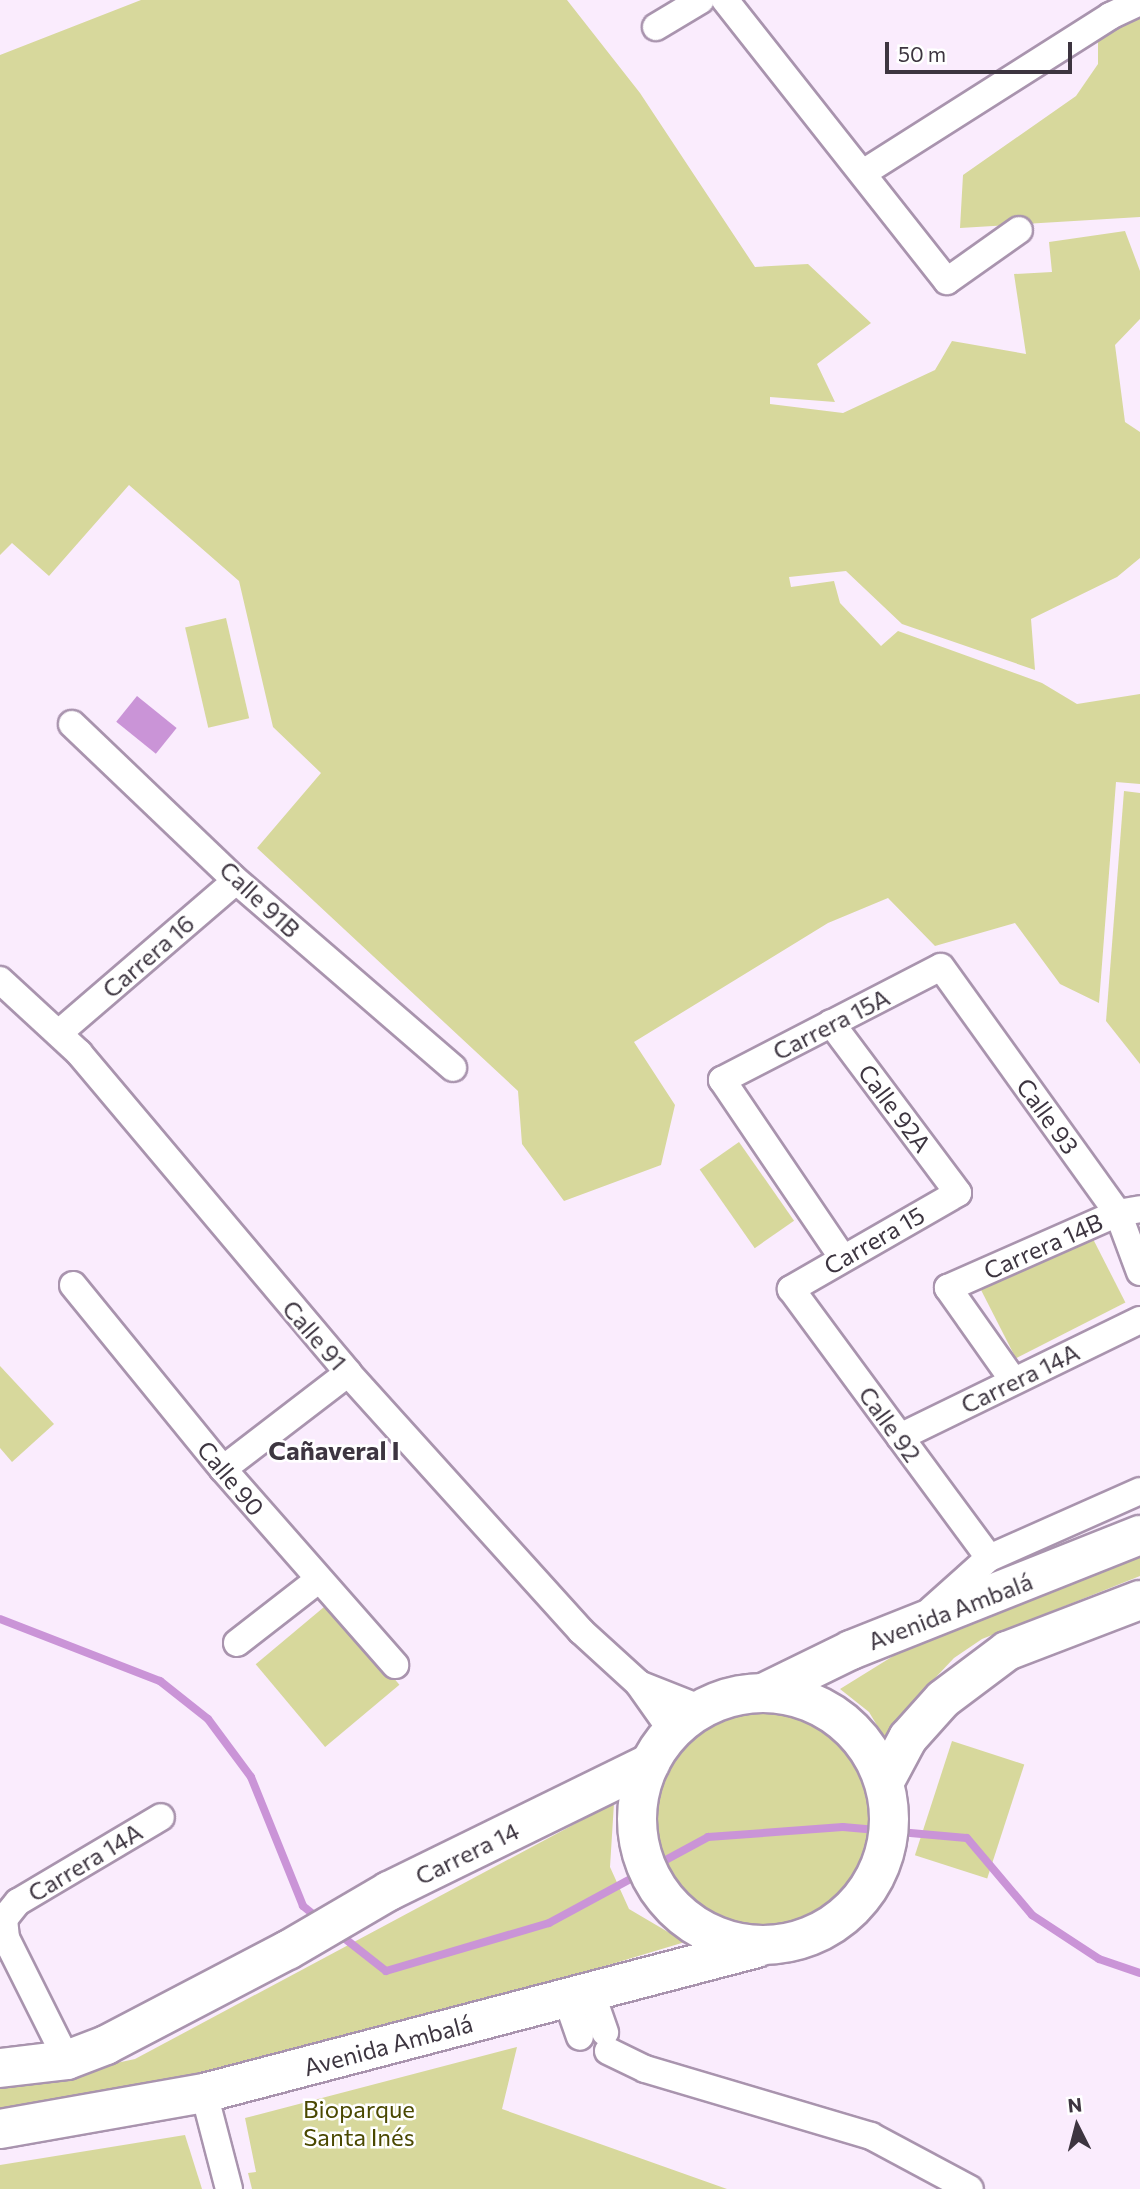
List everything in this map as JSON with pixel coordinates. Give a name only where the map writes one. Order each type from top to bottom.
[{"type":"main road","name":"Avenida Ambalá","points":[[763,1693],[851,1650],[1140,1535]]},
{"type":"main road","points":[[887,1793],[908,1738],[943,1699],[1007,1651],[1140,1600]]},
{"type":"main road","points":[[772,1945],[712,1935],[663,1897],[649,1880],[636,1822],[642,1782],[650,1763],[672,1731],[702,1709],[726,1699],[763,1693],[808,1701],[847,1724],[876,1760],[887,1793]]},
{"type":"main road","name":"Carrera 14","points":[[66,2060],[106,2045],[288,1950],[371,1900],[650,1763]]},
{"type":"main road","name":"Avenida Ambalá","points":[[0,2129],[204,2093],[578,1993],[821,1932],[842,1918],[875,1880],[890,1844],[887,1793]]},
{"type":"main road","points":[[0,2068],[66,2060]]},
{"type":"street","points":[[656,27],[701,0]]},
{"type":"street","points":[[725,0],[788,86],[863,173],[947,281],[1019,230]]},
{"type":"street","points":[[863,173],[1106,8],[1140,2]]},
{"type":"street","name":"Calle 91B","points":[[72,724],[232,877],[453,1068]]},
{"type":"street","name":"Carrera 16","points":[[60,1032],[231,885],[232,877]]},
{"type":"street","name":"Carrera 15A","points":[[842,1257],[722,1080],[941,967]]},
{"type":"street","name":"Calle 93","points":[[941,967],[1129,1211],[1140,1272]]},
{"type":"street","name":"Calle 91","points":[[0,980],[60,1032],[348,1373],[581,1631],[638,1683]]},
{"type":"street","name":"Calle 92A","points":[[831,1023],[958,1193]]},
{"type":"street","name":"Carrera 15","points":[[791,1289],[842,1257],[958,1193]]},
{"type":"street","name":"Carrera 14B","points":[[1013,1380],[948,1288],[1129,1211]]},
{"type":"street","name":"Calle 90","points":[[73,1285],[317,1581],[395,1665]]},
{"type":"street","name":"Calle 92","points":[[791,1289],[989,1558]]},
{"type":"street","name":"Carrera 14A","points":[[900,1437],[1140,1320]]},
{"type":"street","points":[[223,1469],[348,1373]]},
{"type":"street","points":[[914,1626],[989,1558],[1140,1491]]},
{"type":"street","points":[[237,1643],[317,1581]]},
{"type":"street","points":[[638,1683],[702,1709]]},
{"type":"street","points":[[638,1683],[672,1731]]},
{"type":"street","name":"Carrera 14A","points":[[66,2060],[6,1938],[4,1919],[18,1902],[161,1817]]},
{"type":"street","points":[[578,1993],[604,2042],[645,2069],[871,2136],[970,2189]]},
{"type":"street","points":[[204,2093],[229,2189]]},
{"type":"green space","points":[[141,0],[567,0],[640,93],[755,267],[808,264],[871,323],[817,364],[835,402],[770,397],[770,404],[843,413],[935,370],[952,341],[1026,354],[1014,274],[1052,272],[1049,242],[1125,231],[1140,271],[1140,319],[1115,345],[1125,422],[1140,432],[1140,558],[1117,577],[1031,619],[1035,670],[902,624],[846,571],[789,577],[791,587],[834,581],[840,603],[881,646],[898,631],[1042,683],[1077,704],[1140,694],[1140,784],[1116,782],[1099,1003],[1060,984],[1015,923],[935,946],[888,898],[828,923],[634,1042],[675,1105],[661,1165],[564,1201],[522,1144],[518,1091],[257,848],[321,773],[273,727],[239,581],[129,485],[49,576],[12,543],[0,555],[0,55]]},
{"type":"green space","points":[[1140,0],[1140,217],[960,228],[963,175],[1076,96],[1098,64],[1098,32]]},
{"type":"green space","points":[[226,618],[249,718],[208,728],[185,627]]},
{"type":"green space","points":[[1124,791],[1140,793],[1140,1064],[1106,1021]]},
{"type":"green space","points":[[739,1142],[794,1221],[755,1248],[700,1170]]},
{"type":"green space","points":[[1090,1233],[1125,1302],[1016,1358],[980,1289]]},
{"type":"green space","points":[[0,1366],[54,1424],[12,1462],[0,1448]]},
{"type":"green space","points":[[1140,1556],[1140,1576],[982,1639],[954,1658],[919,1695],[890,1747],[869,1712],[840,1689],[911,1645]]},
{"type":"green space","points":[[330,1602],[399,1685],[325,1747],[256,1664]]},
{"type":"green space","points":[[763,1709],[806,1718],[825,1728],[842,1742],[856,1759],[866,1778],[875,1821],[866,1864],[856,1883],[842,1900],[825,1914],[806,1924],[763,1933],[720,1924],[701,1914],[684,1900],[670,1883],[660,1864],[651,1821],[660,1778],[670,1759],[684,1742],[701,1728],[720,1718]]},
{"type":"green space","points":[[952,1741],[1024,1764],[987,1879],[915,1855]]},
{"type":"green space","points":[[614,1803],[610,1867],[629,1909],[685,1942],[462,2009],[140,2088],[0,2111],[0,2088],[135,2059]]},
{"type":"green space","name":"Bioparque Santa Inés","points":[[517,2047],[502,2109],[727,2189],[252,2189],[248,2173],[256,2172],[245,2118]]},
{"type":"green space","points":[[185,2135],[202,2189],[0,2189],[0,2165]]},
{"type":"shaded area","points":[[137,696],[177,728],[156,754],[116,722]]},
{"type":"waterway","points":[[0,1619],[160,1681],[208,1719],[251,1777],[303,1906],[320,1920]]},
{"type":"waterway","points":[[339,1934],[386,1971],[549,1923],[708,1837],[843,1827],[967,1838],[1032,1915],[1099,1959],[1140,1973]]},
{"type":"district","name":"Cañaveral I","points":[[334,1450]]}]
